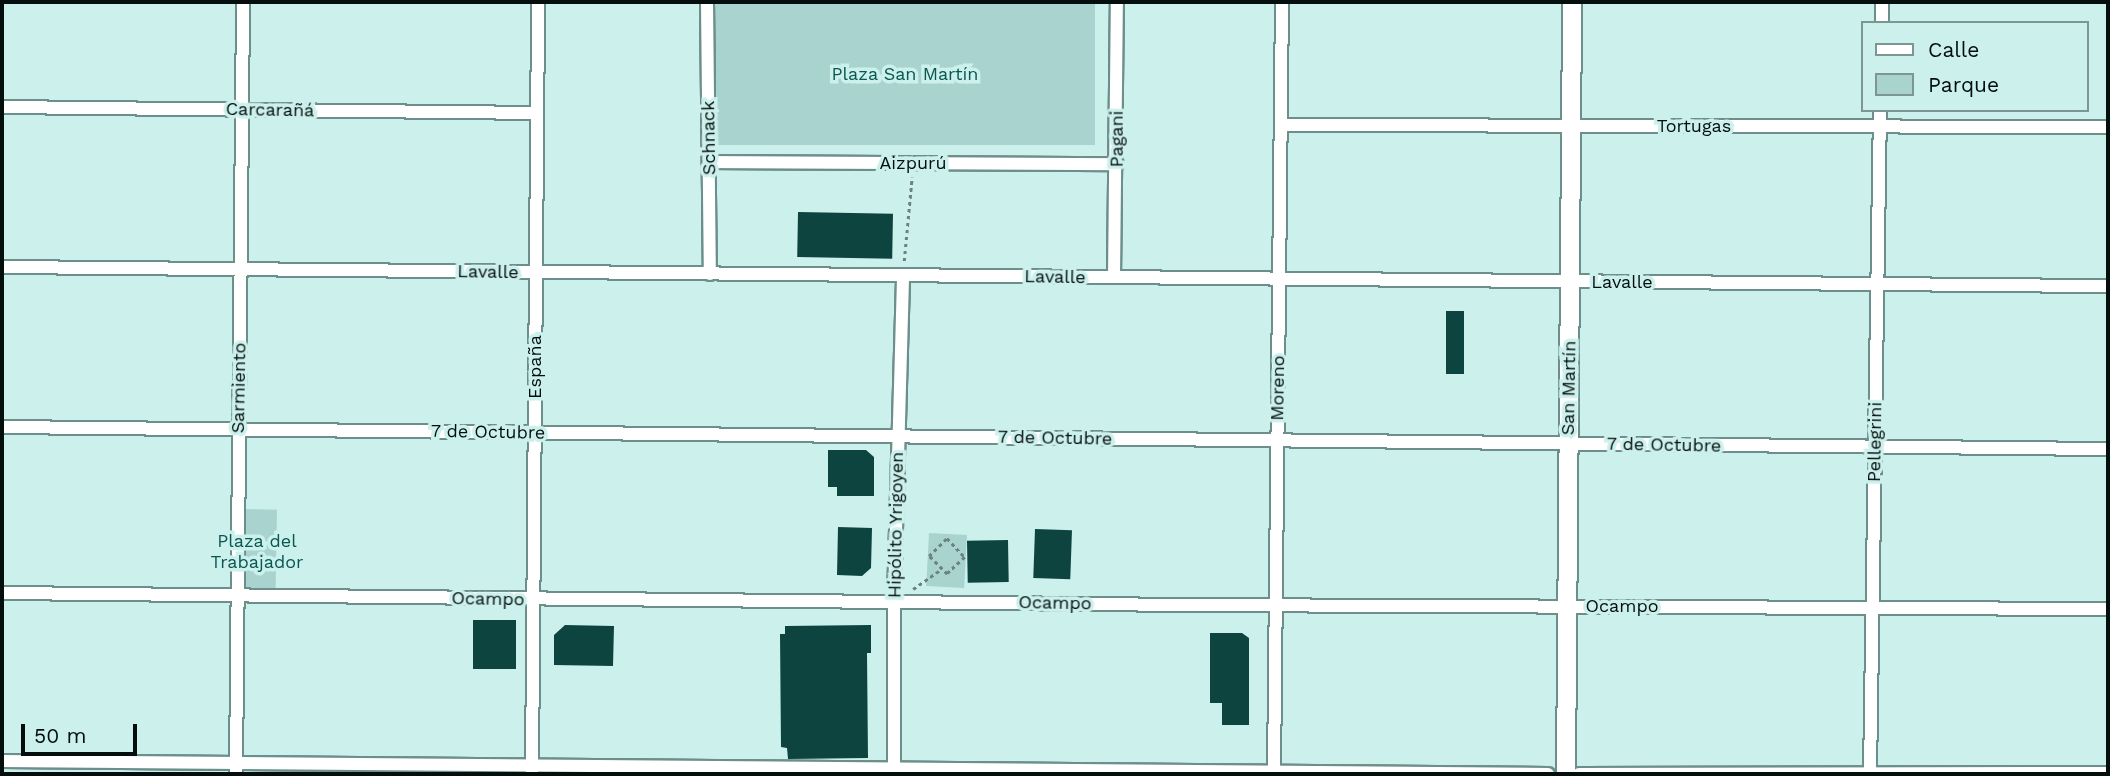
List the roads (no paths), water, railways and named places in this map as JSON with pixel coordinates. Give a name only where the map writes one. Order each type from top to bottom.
[{"type":"main road","name":"San Martín","points":[[1566,774],[1573,2]]},
{"type":"street","name":"Sarmiento","points":[[236,769],[243,2]]},
{"type":"street","name":"España","points":[[532,770],[538,2]]},
{"type":"street","name":"Schnack","points":[[707,2],[710,274]]},
{"type":"street","name":"Pagani","points":[[1114,277],[1117,2]]},
{"type":"street","name":"Moreno","points":[[1274,773],[1282,2]]},
{"type":"street","points":[[1882,2],[1882,21]]},
{"type":"street","name":"Carcarañá","points":[[2,107],[537,113]]},
{"type":"street","name":"Pellegrini","points":[[1870,773],[1880,112]]},
{"type":"street","name":"Tortugas","points":[[1280,125],[2108,127]]},
{"type":"street","name":"Aizpurú","points":[[709,162],[1117,164]]},
{"type":"street","name":"Lavalle","points":[[2,267],[2108,286]]},
{"type":"street","name":"Hipólito Yrigoyen","points":[[894,771],[894,601],[903,275]]},
{"type":"street","name":"7 de Octubre","points":[[2,427],[2108,449]]},
{"type":"street","name":"Ocampo","points":[[2,593],[1276,605],[2108,609]]},
{"type":"street","points":[[2,761],[236,769],[1548,774]]},
{"type":"street","points":[[1579,774],[2108,773]]},
{"type":"park label","name":"Plaza San Martín","points":[[905,74]]},
{"type":"park label","name":"Plaza del Trabajador","points":[[257,552]]}]
